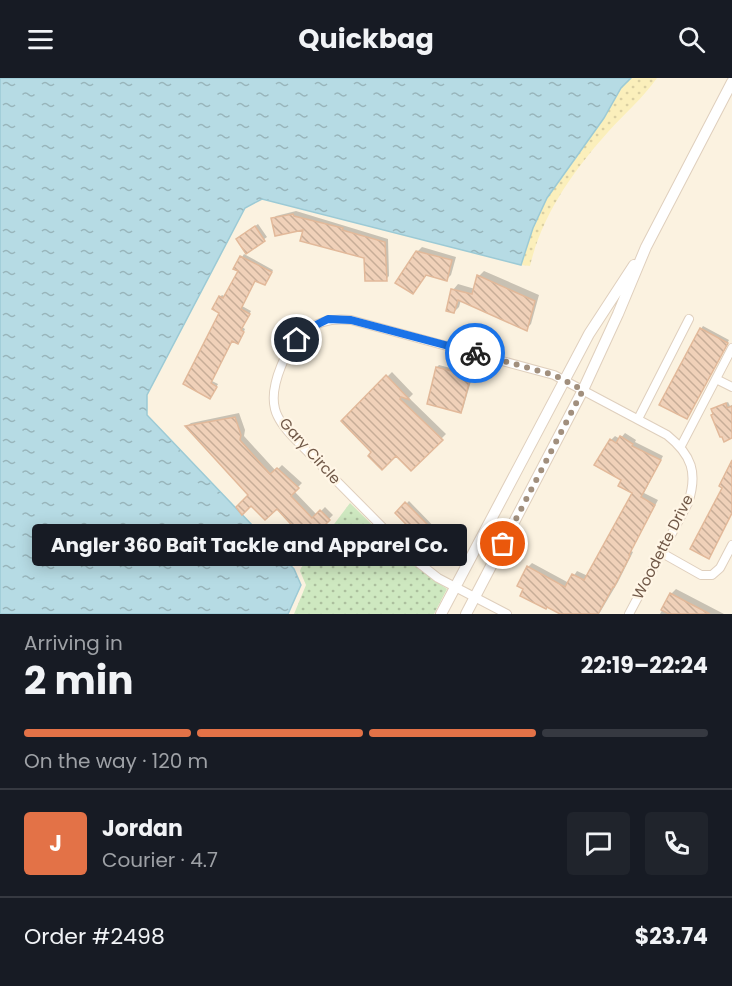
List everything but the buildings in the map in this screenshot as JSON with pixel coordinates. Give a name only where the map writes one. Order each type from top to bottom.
[{"type":"street","points":[[466,614],[583,390],[646,247],[732,82]]},
{"type":"street","points":[[441,614],[564,380],[607,304],[646,247]]},
{"type":"street","name":"Gary Circle","points":[[507,614],[438,578],[415,560],[287,430],[275,410],[273,392],[278,373],[293,345],[304,331],[328,319],[351,320],[523,365],[564,380],[667,435],[681,446]]},
{"type":"street","points":[[638,419],[689,319]]},
{"type":"street","points":[[681,446],[732,348]]},
{"type":"street","points":[[716,379],[732,387]]},
{"type":"street","name":"Woodette Drive","points":[[629,614],[688,503],[693,474],[681,446]]},
{"type":"street","points":[[662,553],[701,574],[712,575],[720,568],[732,545]]},
{"type":"sand","points":[[631,78],[657,78],[595,147],[571,178],[542,229],[530,266],[521,265],[533,228],[547,198],[604,118],[621,88]]},
{"type":"green space","points":[[350,503],[412,564],[447,589],[434,614],[294,614],[306,585],[300,571],[301,568]]},
{"type":"water","points":[[0,78],[631,78],[621,88],[604,118],[547,198],[533,228],[521,265],[262,199],[245,208],[147,395],[147,415],[294,569],[301,585],[288,614],[0,614]]},
{"type":"way so far","points":[[475,353],[554,375],[583,390],[503,544]]},
{"type":"place","name":"Angler 360 Bait Tackle and Apparel Co.","points":[[503,544]]},
{"type":"route","points":[[297,340],[304,331],[317,324],[328,319],[338,319],[351,320],[475,353]]}]
